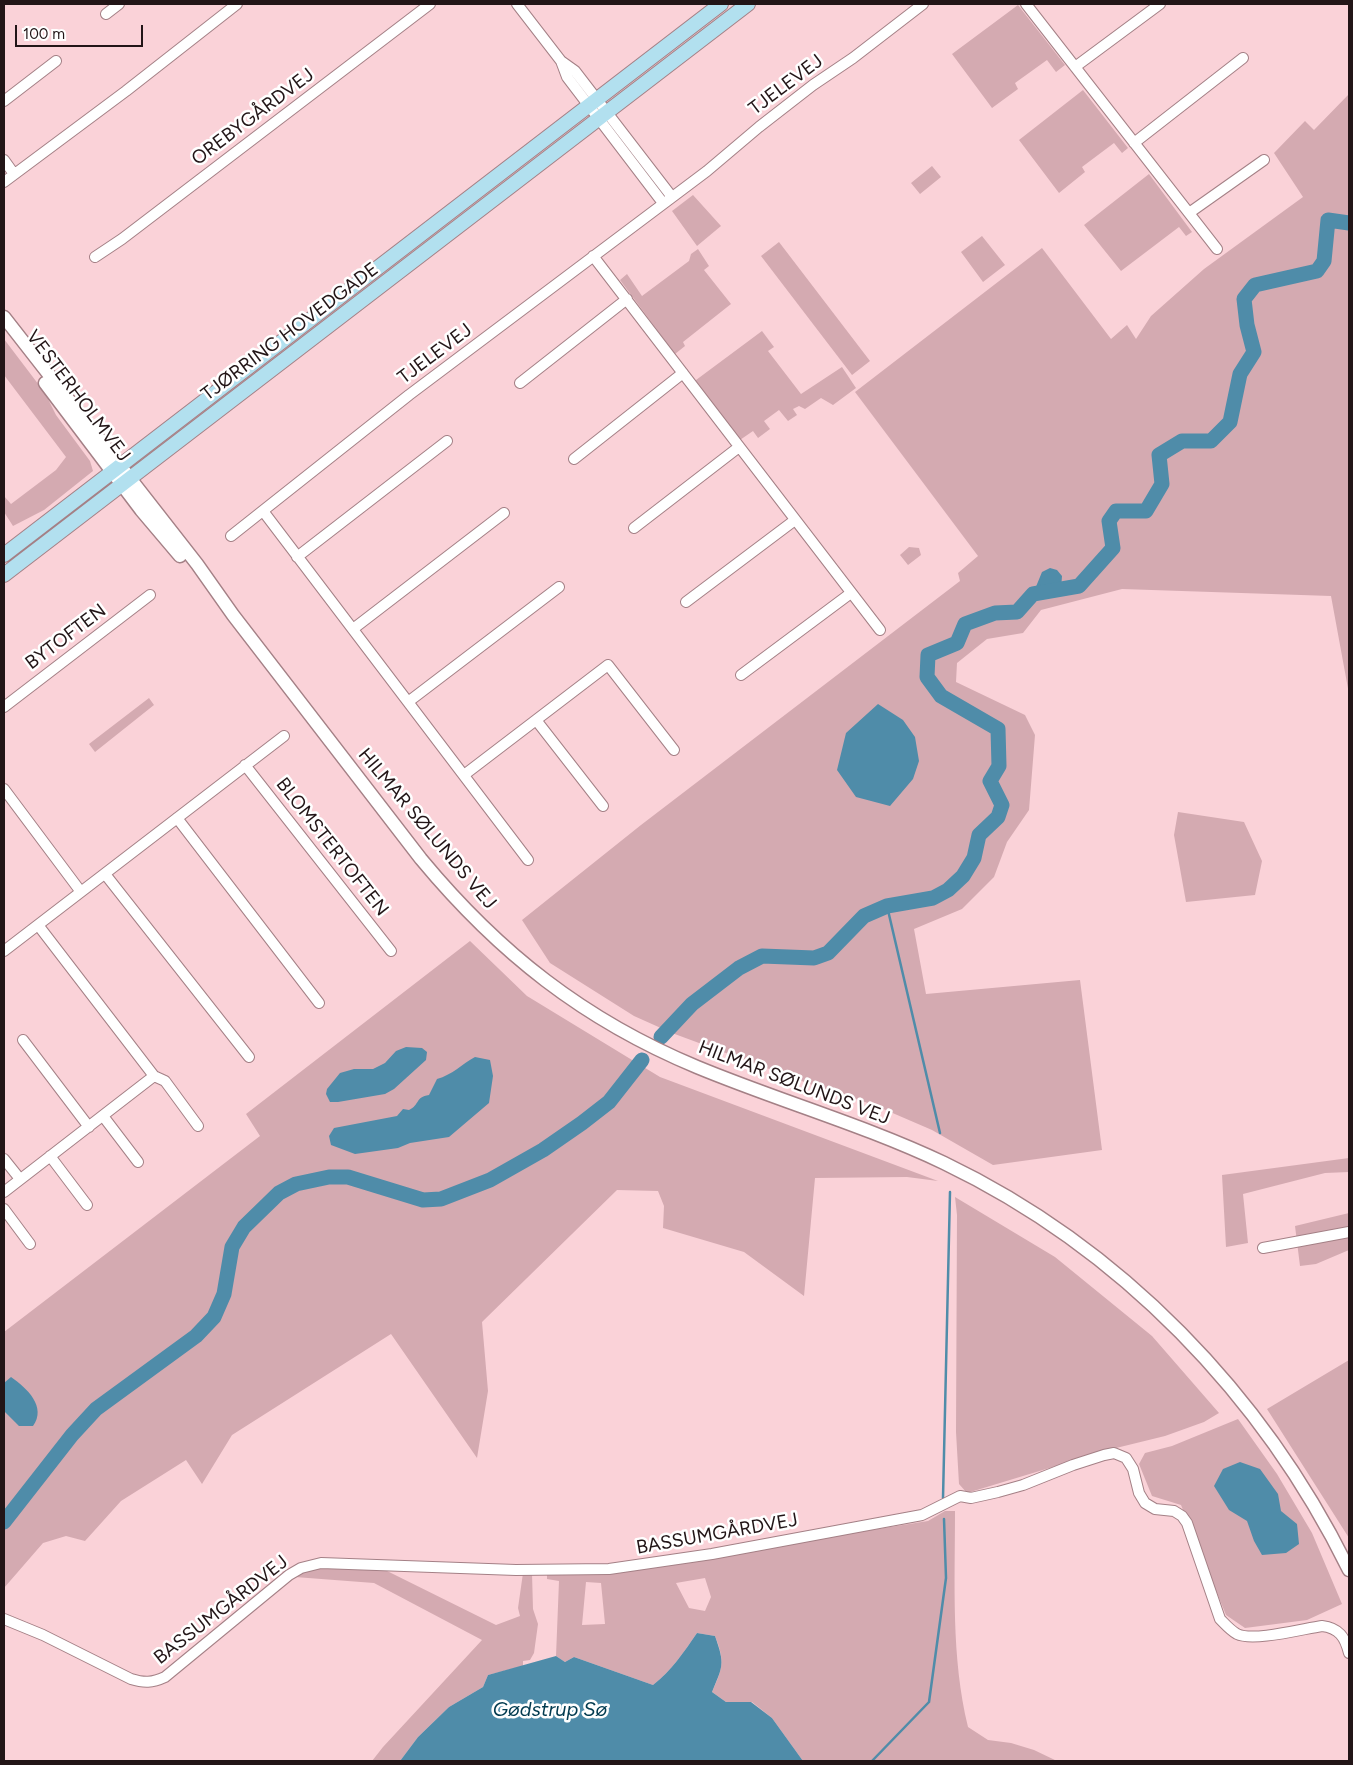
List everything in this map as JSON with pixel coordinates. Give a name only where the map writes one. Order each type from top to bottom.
[{"type":"main road","name":"TJØRRING HOVEDGADE","points":[[4,555],[721,4]]},
{"type":"main road","name":"TJØRRING HOVEDGADE","points":[[4,575],[748,4]]},
{"type":"street","points":[[106,14],[119,4]]},
{"type":"street","points":[[4,182],[126,91],[237,4]]},
{"type":"street","name":"OREBYGÅRDVEJ","points":[[95,257],[135,229],[430,4]]},
{"type":"street","points":[[517,4],[561,61],[575,70],[602,115],[668,200]]},
{"type":"street","name":"TJELEVEJ","points":[[231,536],[409,395],[707,171],[808,89],[853,58],[923,4]]},
{"type":"street","points":[[1026,4],[1217,249]]},
{"type":"street","points":[[1075,67],[1160,4]]},
{"type":"street","points":[[1134,143],[1243,58]]},
{"type":"street","points":[[4,101],[56,61]]},
{"type":"street","points":[[4,160],[14,174]]},
{"type":"street","points":[[1189,213],[1264,160]]},
{"type":"street","points":[[593,256],[880,630]]},
{"type":"street","points":[[520,383],[627,299]]},
{"type":"street","name":"VESTERHOLMVEJ","points":[[4,316],[116,469]]},
{"type":"street","name":"VESTERHOLMVEJ","points":[[4,330],[126,481]]},
{"type":"street","points":[[574,459],[683,373]]},
{"type":"street","points":[[298,556],[447,440]]},
{"type":"street","points":[[634,528],[739,447]]},
{"type":"street","name":"HILMAR SØLUNDS VEJ","points":[[126,481],[191,569],[233,615],[439,880],[478,922],[518,959],[579,1005],[628,1034],[698,1067],[878,1135],[948,1165],[1015,1202],[1079,1245],[1124,1280],[1166,1318],[1232,1389],[1268,1434],[1300,1482],[1330,1531],[1349,1570]]},
{"type":"street","points":[[263,511],[528,860]]},
{"type":"street","points":[[353,629],[504,513]]},
{"type":"street","points":[[686,602],[795,520]]},
{"type":"street","points":[[408,702],[559,587]]},
{"type":"street","points":[[741,675],[851,594]]},
{"type":"street","name":"BYTOFTEN","points":[[4,707],[150,595]]},
{"type":"street","points":[[464,775],[608,665],[674,750]]},
{"type":"street","points":[[536,720],[603,806]]},
{"type":"street","points":[[4,951],[284,736]]},
{"type":"street","name":"BLOMSTERTOFTEN","points":[[246,765],[391,951]]},
{"type":"street","points":[[4,789],[81,892]]},
{"type":"street","points":[[177,818],[319,1003]]},
{"type":"street","points":[[105,874],[249,1057]]},
{"type":"street","points":[[38,925],[154,1076],[165,1081],[198,1126]]},
{"type":"street","points":[[23,1040],[89,1127]]},
{"type":"street","points":[[4,1192],[154,1076]]},
{"type":"street","points":[[103,1116],[138,1162]]},
{"type":"street","points":[[50,1156],[87,1205]]},
{"type":"street","points":[[4,1159],[20,1180]]},
{"type":"street","points":[[4,1209],[30,1244]]},
{"type":"street","points":[[1263,1248],[1349,1232]]},
{"type":"street","name":"BASSUMGÅRDVEJ","points":[[4,1619],[131,1679],[145,1683],[155,1682],[165,1677],[289,1575],[311,1565],[322,1563],[516,1570],[609,1569],[712,1554],[922,1515],[960,1496],[971,1498],[998,1492],[1023,1485],[1073,1465],[1114,1453],[1126,1458],[1133,1469],[1139,1493],[1145,1503],[1155,1509],[1174,1511],[1182,1516],[1187,1523],[1220,1619],[1229,1628],[1238,1634],[1250,1638],[1322,1626],[1332,1627],[1340,1633],[1349,1654]]},
{"type":"shaded area","points":[[1018,5],[1065,65],[1056,72],[1047,60],[1015,83],[1018,89],[992,108],[952,54]]},
{"type":"shaded area","points":[[1083,90],[1128,148],[1122,153],[1114,143],[1082,167],[1085,172],[1059,193],[1019,140]]},
{"type":"shaded area","points":[[1349,94],[1349,694],[1331,596],[1122,589],[1041,610],[1023,633],[987,639],[957,663],[956,682],[1025,715],[1035,735],[1029,810],[1007,842],[994,877],[962,909],[914,929],[926,994],[1080,980],[1102,1150],[993,1165],[932,1130],[874,1105],[807,1083],[672,1033],[634,1016],[550,963],[522,920],[641,825],[960,581],[958,573],[978,556],[855,392],[1042,248],[1111,339],[1127,325],[1136,339],[1151,316],[1204,269],[1303,197],[1274,153],[1305,121],[1314,130]]},
{"type":"shaded area","points":[[932,166],[941,177],[920,194],[911,183]]},
{"type":"shaded area","points":[[1149,174],[1192,232],[1186,236],[1179,227],[1121,271],[1084,225]]},
{"type":"shaded area","points":[[693,195],[721,226],[697,246],[672,211]]},
{"type":"shaded area","points":[[982,236],[1005,265],[983,282],[961,252]]},
{"type":"shaded area","points":[[779,242],[870,361],[852,375],[761,256]]},
{"type":"shaded area","points":[[698,249],[709,266],[704,270],[731,304],[683,342],[685,346],[675,354],[620,280],[627,274],[642,296],[689,261],[691,254]]},
{"type":"shaded area","points":[[762,331],[774,347],[768,351],[801,394],[842,367],[856,388],[833,405],[821,398],[805,409],[799,406],[793,409],[797,415],[788,421],[779,410],[764,421],[770,429],[758,438],[753,431],[737,442],[692,383]]},
{"type":"shaded area","points":[[4,339],[45,393],[56,415],[90,461],[93,471],[44,510],[13,526],[4,512],[4,496],[11,504],[56,470],[66,457],[4,375]]},
{"type":"shaded area","points":[[909,547],[919,548],[921,555],[908,565],[900,555]]},
{"type":"shaded area","points":[[149,698],[154,705],[95,752],[89,744]]},
{"type":"shaded area","points":[[1178,812],[1244,822],[1262,861],[1255,895],[1186,902],[1174,835]]},
{"type":"shaded area","points":[[470,941],[527,996],[660,1077],[938,1181],[907,1177],[815,1178],[804,1296],[744,1252],[663,1228],[664,1206],[658,1191],[617,1190],[482,1322],[488,1391],[477,1458],[391,1334],[232,1435],[202,1484],[186,1460],[121,1501],[85,1541],[66,1536],[43,1543],[4,1588],[4,1332],[260,1136],[246,1114]]},
{"type":"shaded area","points":[[1349,1158],[1349,1172],[1325,1173],[1243,1194],[1248,1243],[1226,1247],[1222,1175]]},
{"type":"shaded area","points":[[955,1197],[1055,1257],[1152,1336],[1219,1413],[1204,1422],[1165,1436],[1112,1449],[967,1493],[959,1484],[956,1432],[957,1215]]},
{"type":"shaded area","points":[[1349,1213],[1349,1250],[1316,1264],[1300,1266],[1295,1226]]},
{"type":"shaded area","points":[[1349,1360],[1349,1538],[1267,1409]]},
{"type":"shaded area","points":[[1238,1419],[1277,1474],[1312,1533],[1342,1604],[1307,1620],[1245,1628],[1226,1615],[1181,1505],[1152,1496],[1139,1464],[1145,1453],[1172,1446]]},
{"type":"shaded area","points":[[945,1511],[955,1511],[956,1647],[968,1727],[988,1740],[1011,1743],[1034,1750],[1057,1761],[803,1761],[772,1718],[752,1702],[726,1702],[712,1692],[719,1677],[721,1664],[720,1652],[715,1636],[697,1633],[660,1680],[653,1685],[574,1657],[565,1662],[556,1656],[559,1581],[547,1579],[547,1571],[601,1573],[928,1521]],"holes":[[[705,1578],[711,1597],[705,1611],[689,1608],[676,1583]],[[586,1582],[601,1583],[605,1624],[582,1625]]]},
{"type":"shaded area","points":[[316,1566],[383,1569],[496,1625],[520,1616],[518,1608],[523,1573],[532,1573],[533,1609],[538,1624],[534,1653],[530,1660],[523,1661],[523,1666],[488,1675],[483,1687],[449,1707],[418,1737],[400,1761],[372,1761],[482,1640],[374,1583],[295,1577]]},
{"type":"water","points":[[1050,568],[1057,570],[1062,576],[1061,589],[1033,594],[1042,572]]},
{"type":"water","points":[[878,704],[903,720],[915,737],[919,761],[913,779],[890,806],[856,797],[837,770],[846,733]]},
{"type":"water","points":[[406,1047],[422,1048],[427,1052],[426,1060],[394,1089],[385,1094],[330,1102],[326,1094],[327,1089],[340,1073],[354,1069],[373,1069],[385,1063],[396,1051]]},
{"type":"water","points":[[475,1057],[490,1060],[493,1076],[489,1103],[449,1137],[410,1143],[398,1148],[355,1154],[331,1145],[329,1136],[334,1128],[397,1116],[403,1109],[409,1110],[415,1106],[419,1099],[429,1095],[437,1079]]},
{"type":"water","points":[[11,1377],[29,1392],[33,1398],[38,1412],[33,1426],[19,1426],[4,1411],[4,1383]]},
{"type":"water","points":[[1240,1462],[1260,1469],[1278,1494],[1281,1511],[1297,1524],[1299,1544],[1286,1553],[1262,1555],[1254,1541],[1247,1521],[1229,1510],[1214,1486],[1223,1469]]},
{"type":"water","name":"Gødstrup Sø","points":[[697,1633],[715,1636],[720,1653],[721,1665],[719,1676],[712,1692],[726,1702],[751,1702],[772,1718],[803,1761],[400,1761],[418,1737],[449,1707],[483,1687],[488,1675],[556,1656],[565,1662],[574,1657],[653,1685],[660,1680],[682,1654]]},
{"type":"waterway","points":[[661,1037],[692,1004],[739,968],[762,956],[814,958],[828,953],[864,916],[887,906],[933,898],[948,890],[963,876],[974,858],[979,835],[998,817],[1002,805],[990,781],[999,766],[998,729],[941,696],[927,677],[928,655],[957,643],[965,624],[995,613],[1017,612],[1033,594],[1079,586],[1113,548],[1109,521],[1116,511],[1146,511],[1162,484],[1159,455],[1182,441],[1211,441],[1230,422],[1240,374],[1254,352],[1247,325],[1244,299],[1255,285],[1317,271],[1324,261],[1328,220],[1349,223]]},
{"type":"waterway","points":[[887,906],[940,1133]]},
{"type":"waterway","points":[[4,1522],[72,1435],[96,1409],[196,1336],[214,1317],[224,1294],[232,1247],[244,1227],[279,1193],[296,1184],[329,1177],[348,1177],[423,1200],[441,1199],[490,1180],[543,1150],[609,1102],[642,1060]]},
{"type":"waterway","points":[[943,1498],[950,1192]]},
{"type":"waterway","points":[[872,1761],[929,1702],[946,1578],[944,1519]]}]
